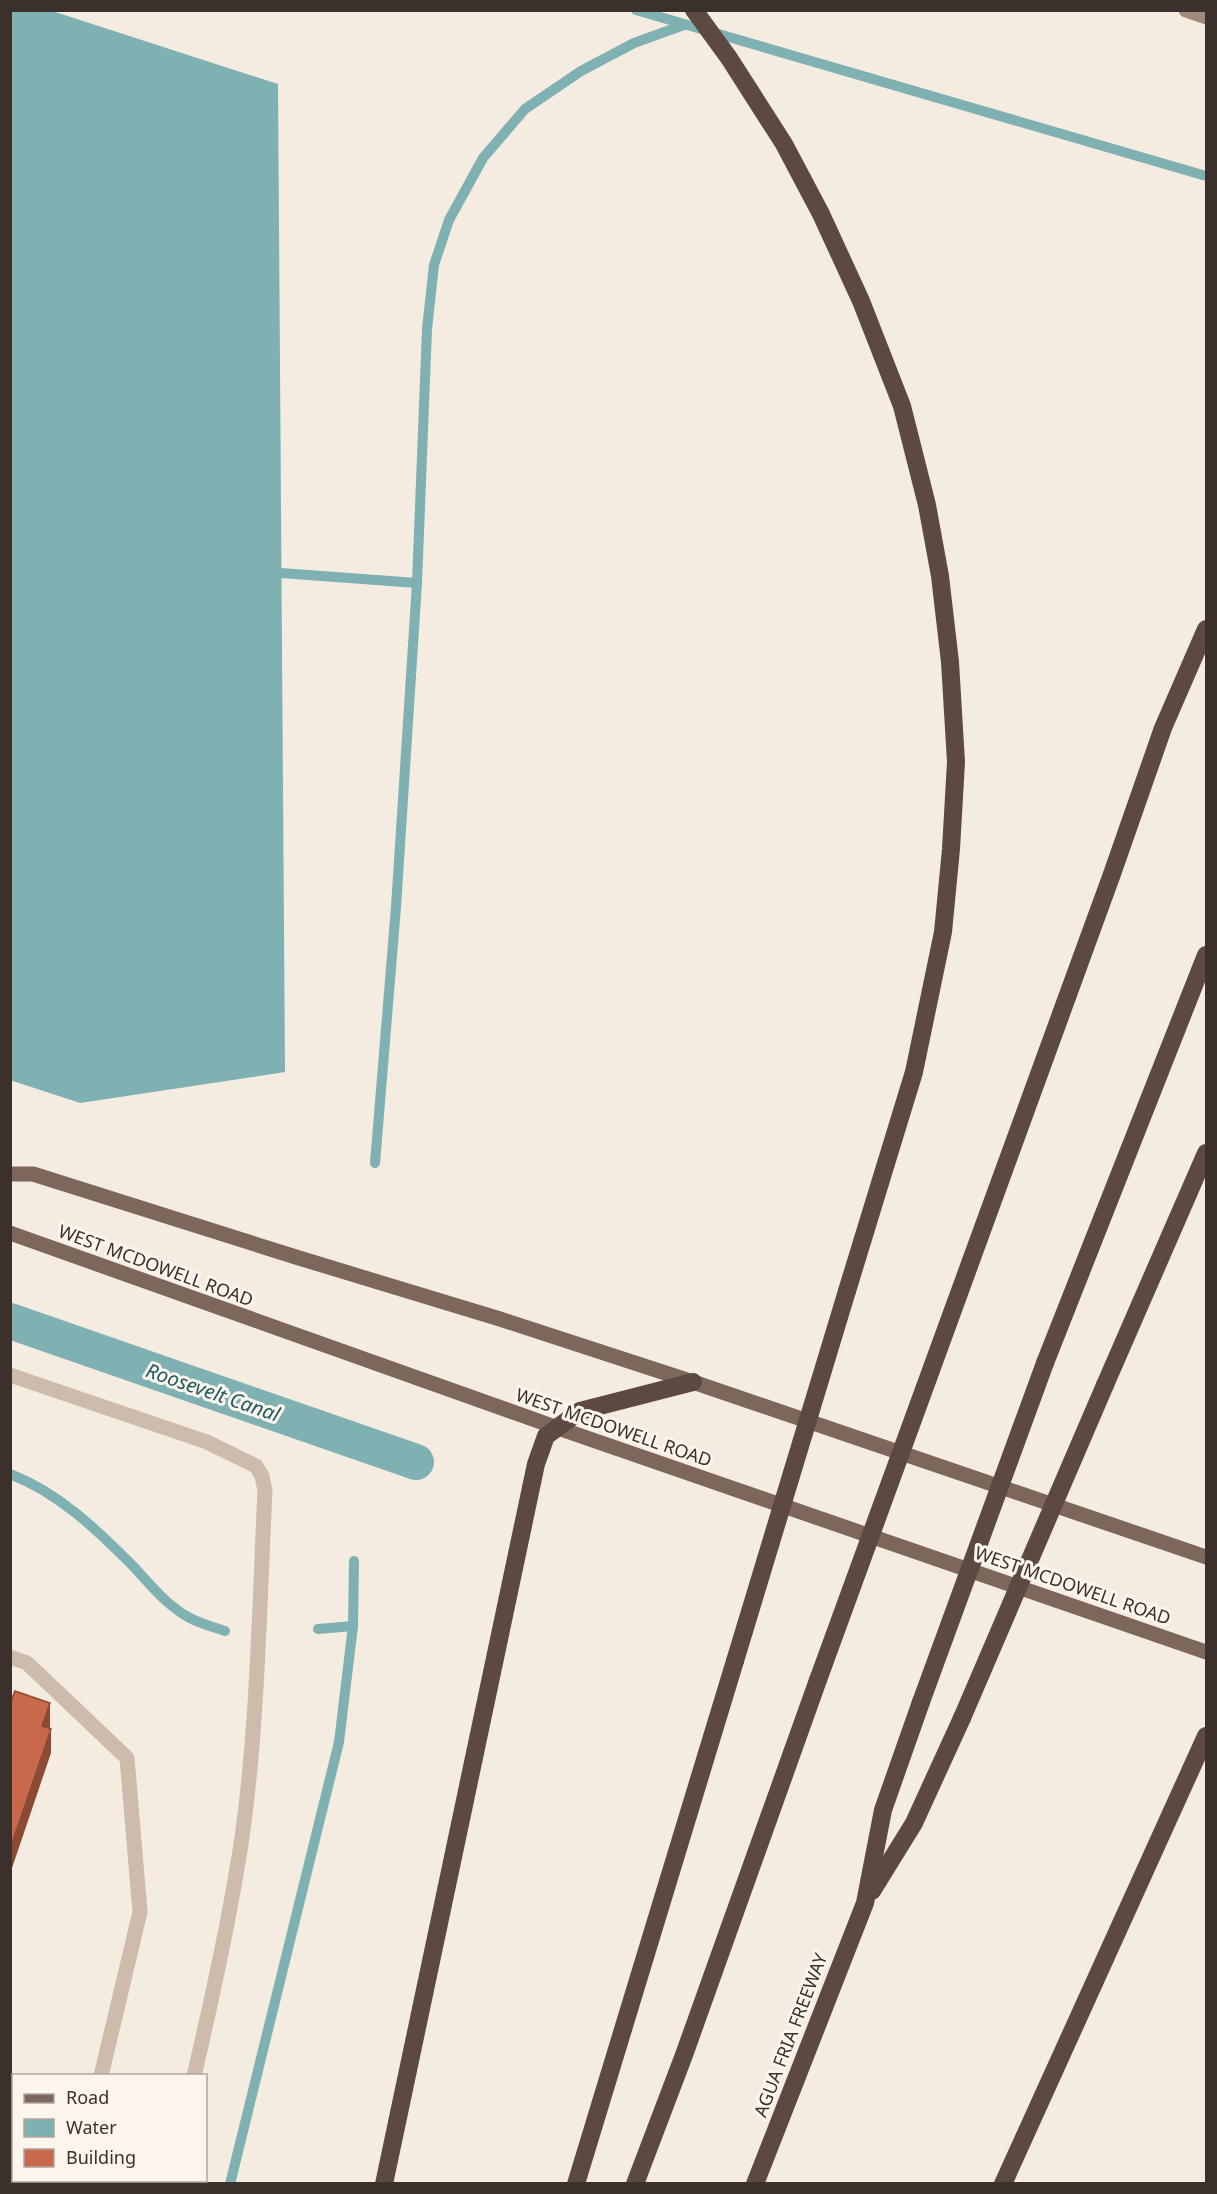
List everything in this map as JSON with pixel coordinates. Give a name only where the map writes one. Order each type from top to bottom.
[{"type":"highway","points":[[576,2184],[914,1072],[943,932],[956,762],[950,662],[938,565],[927,505],[902,406],[861,301],[795,164],[729,58],[693,10]]},
{"type":"highway","points":[[635,2184],[684,2055],[1163,728],[1206,629]]},
{"type":"highway","points":[[865,1903],[883,1810],[921,1702],[1045,1363],[1206,956]]},
{"type":"highway","points":[[865,1903],[914,1823],[962,1718],[1206,1153]]},
{"type":"highway","points":[[384,2184],[537,1464],[546,1436],[580,1410],[693,1382]]},
{"type":"highway","points":[[1003,2184],[1206,1736]]},
{"type":"highway","name":"AGUA FRIA FREEWAY","points":[[755,2184],[865,1903]]},
{"type":"main road","points":[[1185,10],[1206,17]]},
{"type":"main road","points":[[10,1174],[33,1174],[500,1319],[693,1382],[1206,1557]]},
{"type":"main road","name":"WEST MCDOWELL ROAD","points":[[10,1233],[555,1427],[1206,1652]]},
{"type":"lane","points":[[10,1375],[207,1442],[256,1466],[262,1476],[265,1491],[254,1716],[241,1844],[216,1985],[194,2074]]},
{"type":"lane","points":[[10,1657],[27,1663],[127,1758],[140,1912],[102,2074]]},
{"type":"water","points":[[49,10],[278,84],[285,1072],[80,1103],[10,1080],[10,11]]},
{"type":"building","points":[[15,1691],[50,1703],[42,1726],[51,1729],[11,1846],[10,1700]]},
{"type":"waterway","points":[[636,10],[1206,176]]},
{"type":"waterway","points":[[375,1163],[396,907],[417,583],[427,329],[434,265],[449,220],[483,158],[525,109],[581,71],[634,43],[684,25]]},
{"type":"waterway","points":[[267,572],[417,583]]},
{"type":"waterway","name":"Roosevelt Canal","points":[[10,1321],[416,1462]]},
{"type":"waterway","points":[[10,1474],[45,1491],[76,1513],[132,1565],[159,1594],[182,1613],[194,1620],[225,1631]]},
{"type":"waterway","points":[[230,2184],[339,1742],[353,1626],[354,1561]]},
{"type":"waterway","points":[[318,1629],[353,1626]]}]
